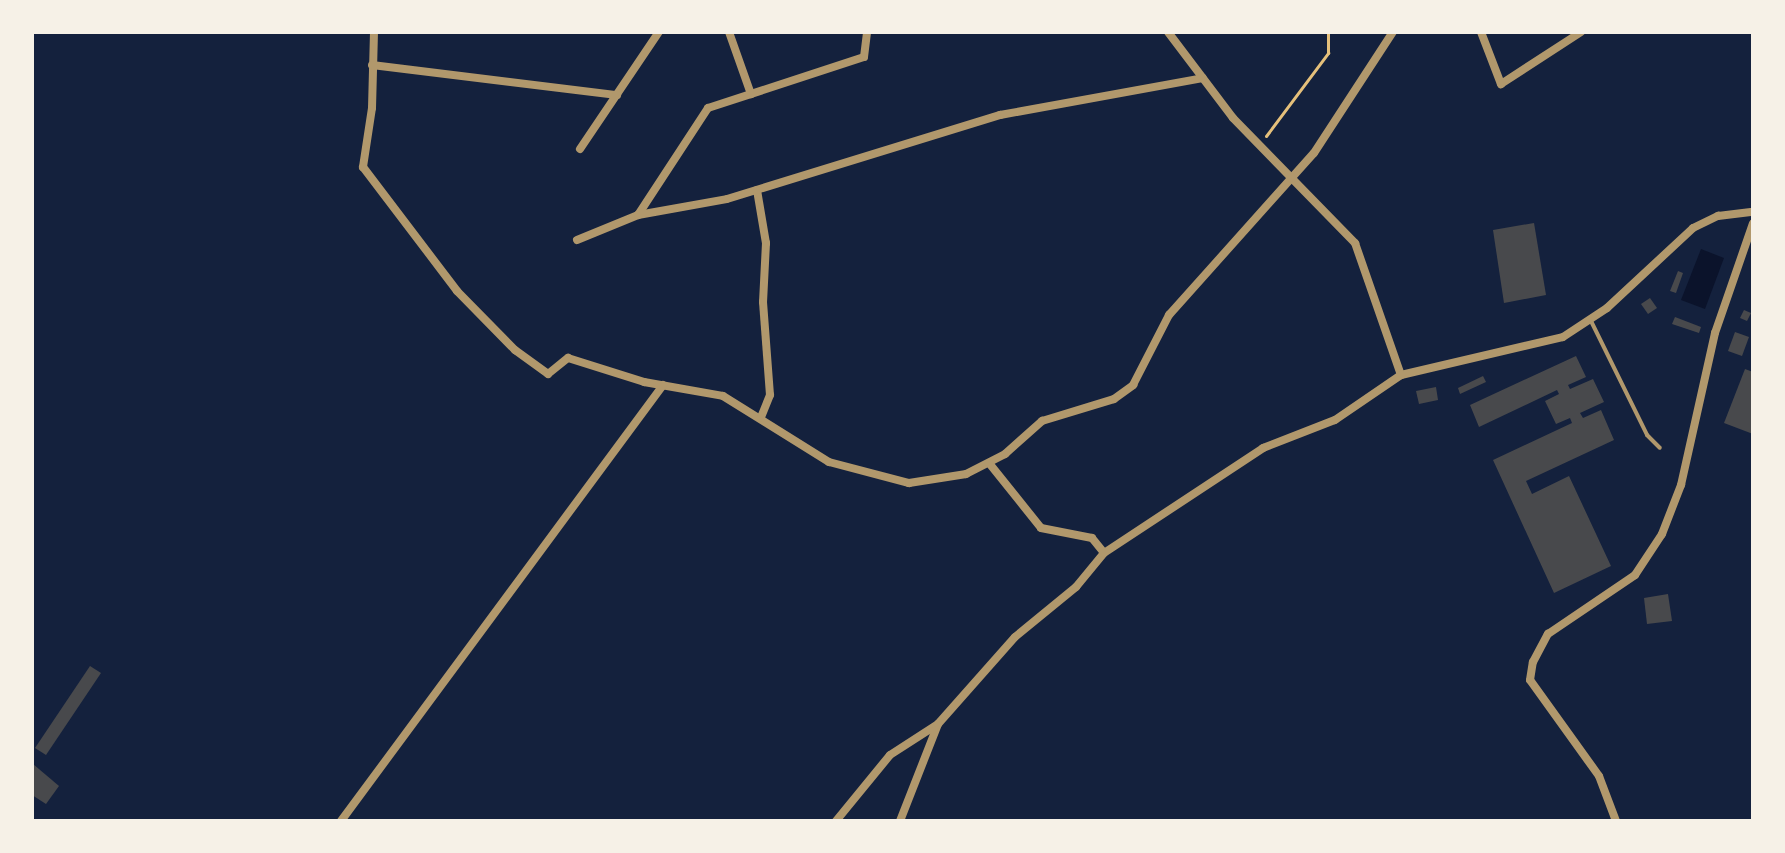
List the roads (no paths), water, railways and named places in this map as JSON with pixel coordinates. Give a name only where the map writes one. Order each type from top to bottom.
[{"type":"street","points":[[374,32],[363,167],[457,291],[515,350],[548,374],[568,358],[663,385],[723,396],[829,462],[909,483],[966,474],[989,463],[1042,421],[1114,399],[1133,385],[1169,315],[1292,177],[1338,119],[1393,32]]},
{"type":"street","points":[[580,149],[659,32]]},
{"type":"street","points":[[729,32],[751,94]]},
{"type":"street","points":[[638,215],[699,116],[751,94],[864,57],[867,32]]},
{"type":"street","points":[[1168,32],[1259,147],[1355,243],[1401,375]]},
{"type":"street","points":[[1481,32],[1501,84],[1581,32]]},
{"type":"street","points":[[372,65],[617,95]]},
{"type":"street","points":[[577,240],[638,215],[757,190],[1000,115],[1203,78]]},
{"type":"street","points":[[757,190],[766,243],[763,302],[770,395],[761,417]]},
{"type":"street","points":[[836,821],[890,755],[938,724],[1015,637],[1076,587],[1104,553],[1263,448],[1335,420],[1401,375],[1523,350],[1563,337],[1591,320],[1693,228],[1718,216],[1753,212]]},
{"type":"street","points":[[1616,821],[1599,776],[1530,680],[1533,662],[1548,634],[1635,575],[1662,534],[1681,485],[1715,333],[1753,223]]},
{"type":"street","points":[[341,821],[663,385]]},
{"type":"street","points":[[989,463],[1041,528],[1092,538],[1104,553]]},
{"type":"street","points":[[900,821],[938,724]]},
{"type":"lane","points":[[1591,320],[1647,435],[1660,448]]},
{"type":"water","points":[[1701,249],[1724,258],[1705,309],[1681,300]]}]
